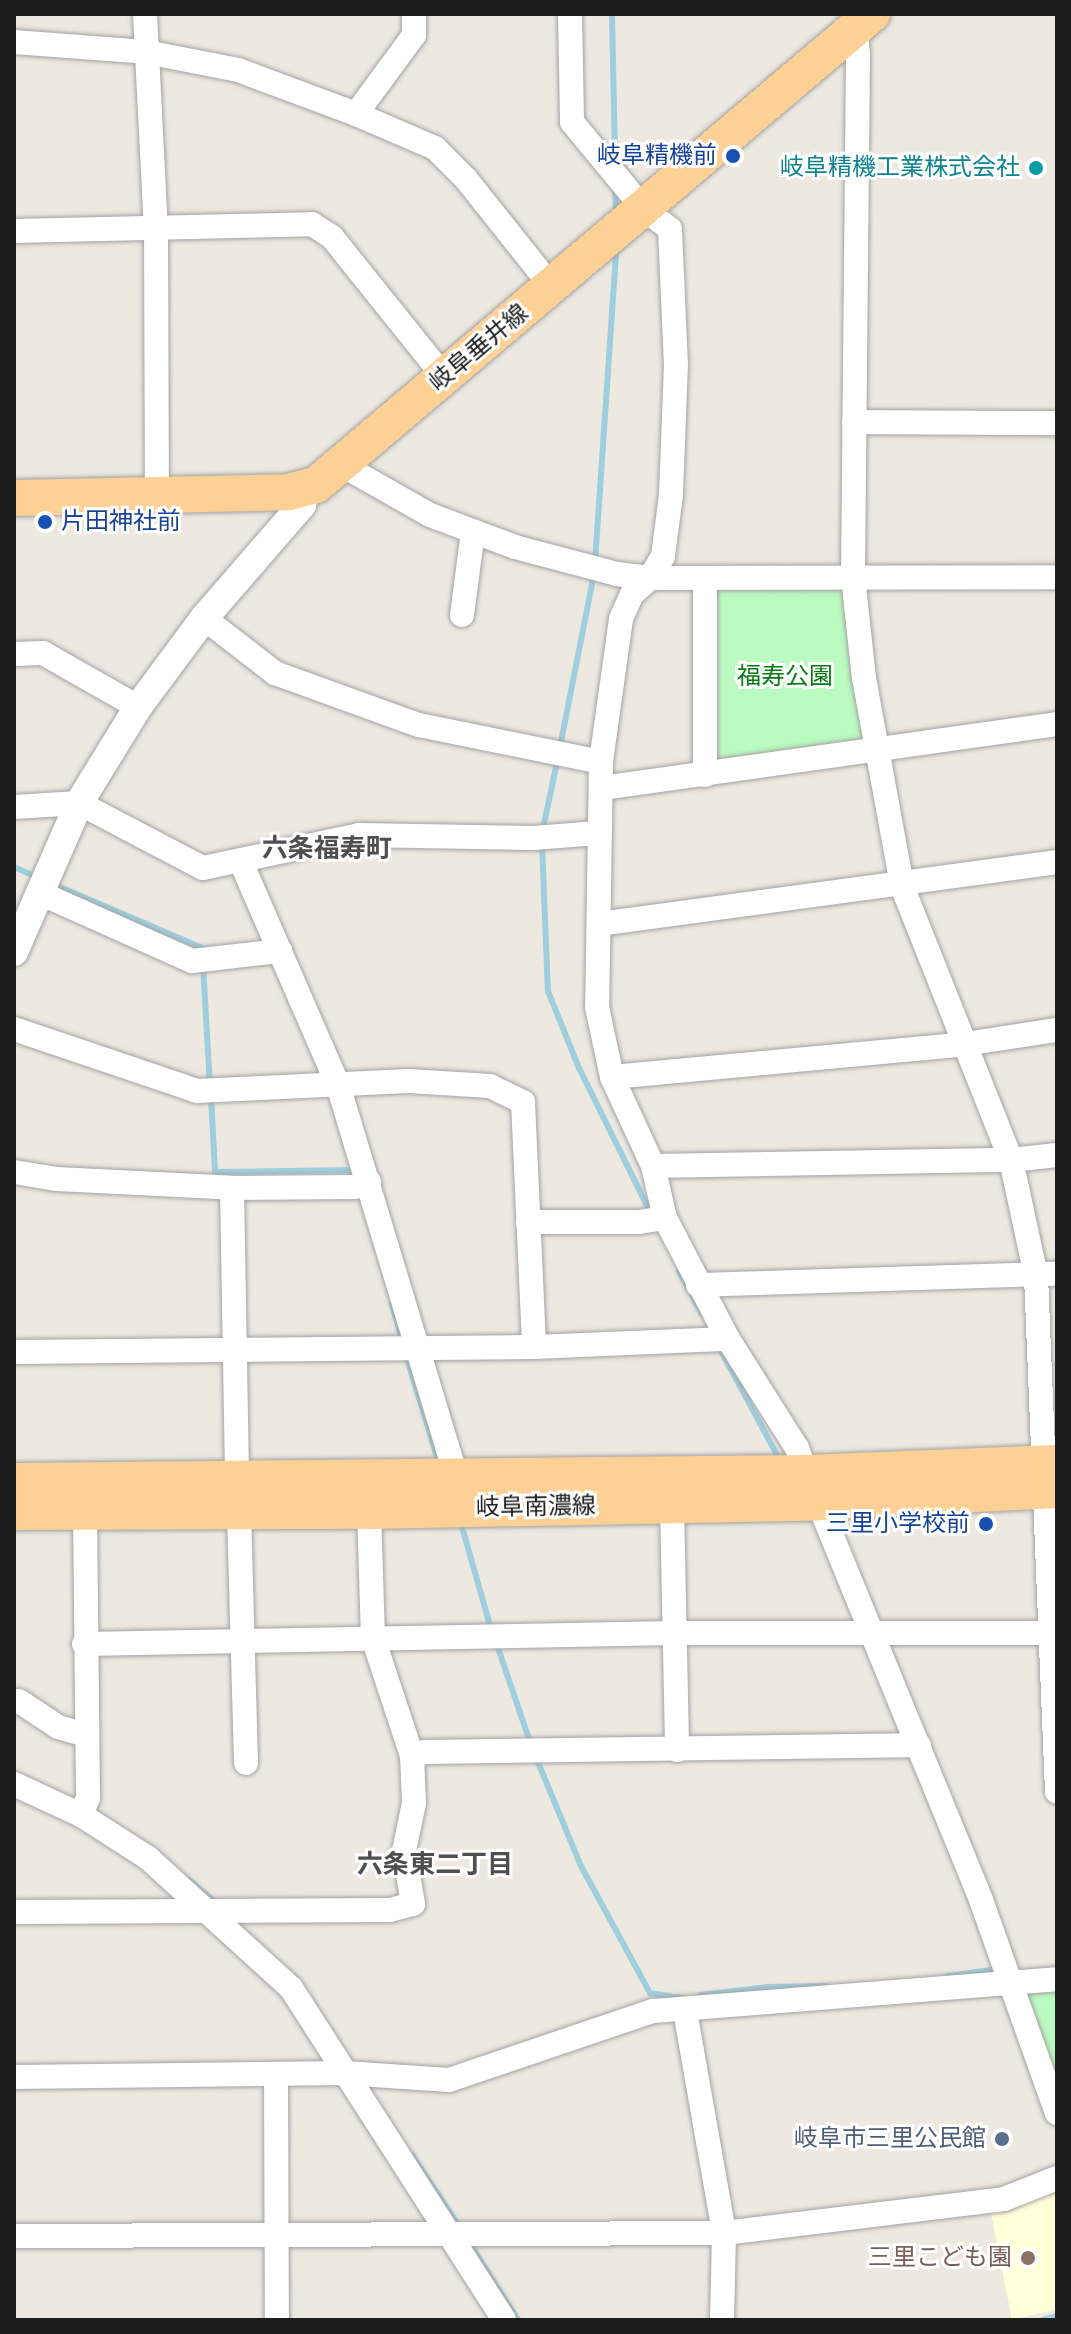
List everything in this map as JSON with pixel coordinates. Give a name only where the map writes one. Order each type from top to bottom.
[{"type":"main road","name":"岐阜垂井線","points":[[14,498],[289,492],[316,485],[552,287],[860,19]]},
{"type":"main road","name":"岐阜南濃線","points":[[14,1512],[85,1513],[238,1496],[457,1478],[812,1487],[1052,1477]]},
{"type":"main road","name":"岐阜南濃線","points":[[14,1481],[238,1496],[369,1511],[672,1505],[812,1487]]},
{"type":"street","points":[[145,14],[156,229],[157,495]]},
{"type":"street","points":[[356,114],[414,35],[414,14]]},
{"type":"street","points":[[570,14],[572,122],[643,208],[670,229],[676,364],[671,495],[663,556],[650,578],[632,594],[621,619],[601,762],[597,1007],[612,1077],[653,1166],[665,1218],[698,1285],[797,1448],[919,1745],[1012,1984],[1057,2113]]},
{"type":"street","points":[[860,19],[853,577],[876,748],[902,886],[1011,1160],[1046,1275],[1057,1792]]},
{"type":"street","points":[[14,42],[146,52],[238,70],[356,114],[435,148],[466,179],[552,287]]},
{"type":"street","points":[[14,231],[312,224],[332,237],[444,377]]},
{"type":"street","points":[[854,422],[1057,423]]},
{"type":"street","points":[[342,465],[430,515],[515,547],[617,574],[705,579],[1057,577]]},
{"type":"street","points":[[14,952],[79,803],[138,707],[204,618],[302,505],[305,488]]},
{"type":"street","points":[[462,615],[473,532]]},
{"type":"street","points":[[705,579],[705,775]]},
{"type":"street","points":[[204,618],[275,673],[419,725],[601,762]]},
{"type":"street","points":[[14,654],[43,653],[138,707]]},
{"type":"street","points":[[602,788],[1057,724]]},
{"type":"street","points":[[14,807],[79,803],[203,868],[359,835],[533,838],[598,833]]},
{"type":"street","points":[[241,862],[338,1085],[420,1346],[457,1478]]},
{"type":"street","points":[[599,924],[902,886],[1057,862]]},
{"type":"street","points":[[40,893],[192,961],[280,951]]},
{"type":"street","points":[[14,1029],[197,1091],[409,1081],[490,1086],[523,1102],[534,1347]]},
{"type":"street","points":[[612,1077],[965,1044],[1057,1030]]},
{"type":"street","points":[[653,1166],[1011,1160],[1057,1155]]},
{"type":"street","points":[[14,1172],[57,1179],[232,1188],[355,1187],[369,1182]]},
{"type":"street","points":[[232,1188],[246,1763]]},
{"type":"street","points":[[528,1222],[639,1222],[665,1218]]},
{"type":"street","points":[[698,1285],[1046,1275]]},
{"type":"street","points":[[14,1352],[534,1347],[728,1339]]},
{"type":"street","points":[[672,1505],[677,1750]]},
{"type":"street","points":[[14,1912],[390,1910],[413,1904],[404,1851],[414,1803],[412,1756],[373,1638],[369,1511]]},
{"type":"street","points":[[81,1815],[88,1798],[85,1513]]},
{"type":"street","points":[[84,1644],[675,1633],[1054,1633]]},
{"type":"street","points":[[19,1701],[58,1727],[86,1735]]},
{"type":"street","points":[[412,1756],[424,1752],[919,1745]]},
{"type":"street","points":[[14,1784],[81,1815],[148,1858],[291,1988],[504,2320]]},
{"type":"street","points":[[14,2077],[344,2073],[449,2080],[653,2011],[685,2011],[1057,1979]]},
{"type":"street","points":[[685,2011],[724,2233],[722,2320]]},
{"type":"street","points":[[276,2074],[277,2320]]},
{"type":"street","points":[[14,2236],[446,2233],[669,2236],[724,2233],[1004,2199],[1057,2178]]},
{"type":"shaded area","name":"三里こども園","points":[[1057,2183],[1057,2309],[1012,2320],[990,2208]]},
{"type":"green space","name":"福寿公園","points":[[851,581],[871,744],[709,770],[708,582]]},
{"type":"green space","points":[[1057,1992],[1057,2084],[1021,1993]]},
{"type":"waterway","points":[[612,14],[615,163]]},
{"type":"waterway","points":[[615,186],[616,215]]},
{"type":"waterway","points":[[595,562],[616,250]]},
{"type":"waterway","points":[[560,747],[594,573]]},
{"type":"waterway","points":[[542,833],[558,758]]},
{"type":"waterway","points":[[542,844],[548,991],[579,1068],[651,1214]]},
{"type":"waterway","points":[[14,867],[39,878]]},
{"type":"waterway","points":[[53,884],[202,948],[203,954]]},
{"type":"waterway","points":[[203,965],[210,1086]]},
{"type":"waterway","points":[[211,1097],[215,1172],[356,1170]]},
{"type":"waterway","points":[[679,1271],[702,1314]]},
{"type":"waterway","points":[[392,1304],[403,1344]]},
{"type":"waterway","points":[[718,1345],[777,1455]]},
{"type":"waterway","points":[[406,1355],[440,1466]]},
{"type":"waterway","points":[[460,1520],[492,1632]]},
{"type":"waterway","points":[[496,1642],[531,1745]]},
{"type":"waterway","points":[[535,1755],[581,1866],[650,1993],[682,1998]]},
{"type":"waterway","points":[[189,1880],[218,1904]]},
{"type":"waterway","points":[[948,1976],[992,1970]]},
{"type":"waterway","points":[[701,1995],[768,1987],[825,1986]]},
{"type":"waterway","points":[[412,2155],[461,2229]]},
{"type":"waterway","points":[[469,2242],[518,2320]]},
{"type":"waterway","points":[[1043,2320],[1057,2316]]},
{"type":"place","name":"岐阜精機前","points":[[733,156]]},
{"type":"place","name":"岐阜精機工業株式会社","points":[[1036,168]]},
{"type":"place","name":"片田神社前","points":[[45,522]]},
{"type":"place","name":"三里小学校前","points":[[986,1524]]},
{"type":"place","name":"岐阜市三里公民館","points":[[1002,2139]]},
{"type":"place","name":"三里こども園","points":[[1028,2258]]},
{"type":"district","name":"六条福寿町","points":[[327,849]]},
{"type":"district","name":"六条東二丁目","points":[[435,1865]]}]
